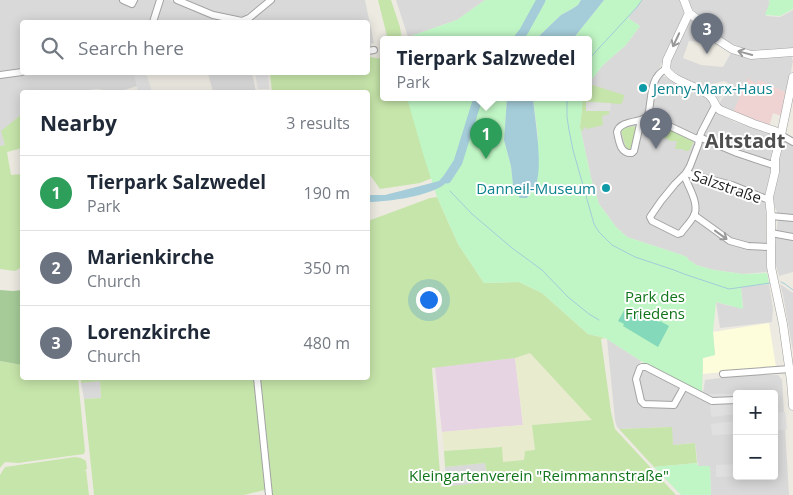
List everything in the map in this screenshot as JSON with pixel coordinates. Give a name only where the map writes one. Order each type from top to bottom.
[{"type":"street","points":[[123,0],[132,4],[134,0]]},
{"type":"street","points":[[154,20],[160,0]]},
{"type":"street","points":[[177,0],[212,15],[233,20]]},
{"type":"street","points":[[246,20],[271,0]]},
{"type":"street","points":[[684,0],[689,13],[716,39],[738,52],[751,55],[793,52]]},
{"type":"street","points":[[666,69],[667,60],[689,13]]},
{"type":"street","points":[[666,69],[673,76],[712,97],[717,109],[775,131],[793,142]]},
{"type":"street","points":[[648,116],[653,87],[660,72],[666,69]]},
{"type":"street","points":[[0,75],[20,72]]},
{"type":"street","points":[[793,76],[774,165],[775,172],[769,192],[770,263],[783,324],[790,369],[793,406]]},
{"type":"street","points":[[685,174],[696,204],[694,215],[681,233],[678,234],[652,221],[650,217],[661,200],[685,174],[696,151],[699,138],[715,106]]},
{"type":"street","points":[[641,120],[634,151],[632,154],[628,154],[622,149],[617,129],[620,126],[648,116]]},
{"type":"street","points":[[648,116],[699,138],[774,165]]},
{"type":"street","name":"Salzstraße","points":[[685,174],[732,185],[769,200]]},
{"type":"street","points":[[694,215],[726,239],[752,246],[770,247]]},
{"type":"street","points":[[770,216],[793,218]]},
{"type":"street","points":[[771,234],[793,237]]},
{"type":"street","points":[[684,387],[674,405],[644,404],[641,401],[636,379],[640,368],[646,367],[712,401],[733,400]]},
{"type":"street","points":[[723,374],[790,369]]},
{"type":"street","points":[[257,380],[269,495]]},
{"type":"shaded area","points":[[0,0],[158,0],[152,20],[20,20],[20,69],[0,72]]},
{"type":"shaded area","points":[[163,0],[170,0],[212,18],[221,20],[156,20]]},
{"type":"shaded area","points":[[183,0],[265,0],[244,16],[237,16],[214,13]]},
{"type":"shaded area","points":[[276,0],[365,0],[369,20],[252,20]]},
{"type":"shaded area","points":[[396,0],[485,0],[457,20],[408,36]]},
{"type":"shaded area","points":[[642,0],[680,0],[686,11],[658,71],[661,75],[700,93],[713,103],[711,109],[735,122],[778,136],[766,202],[767,272],[743,274],[714,270],[696,265],[689,261],[687,257],[627,237],[616,227],[599,204],[592,182],[580,127],[583,101],[592,101],[592,79],[603,65],[626,45],[640,26],[628,18]]},
{"type":"shaded area","points":[[688,0],[768,0],[770,1],[766,16],[780,17],[793,10],[793,49],[753,52],[745,50],[721,38],[700,20]]},
{"type":"shaded area","points":[[691,17],[709,35],[704,42],[689,41],[683,58],[701,65],[723,67],[732,51],[791,56],[793,61],[787,93],[759,81],[733,112],[717,106],[732,85],[724,81],[704,86],[689,82],[672,70],[670,63]]},
{"type":"shaded area","points":[[370,24],[374,43],[371,44],[371,47]]},
{"type":"shaded area","points":[[20,74],[134,75],[137,86],[124,90],[20,90],[20,116],[2,131],[5,145],[0,146],[0,77]]},
{"type":"shaded area","points":[[134,75],[147,75],[151,90],[138,90]]},
{"type":"shaded area","points":[[209,75],[252,75],[256,90],[212,90]]},
{"type":"shaded area","points":[[255,75],[268,75],[269,89],[258,89]]},
{"type":"shaded area","points":[[748,78],[756,84],[759,80],[787,93],[781,116],[773,113],[769,127],[733,112]]},
{"type":"shaded area","points":[[730,86],[715,106],[700,89]]},
{"type":"shaded area","points":[[586,102],[611,103],[610,111],[586,111]]},
{"type":"shaded area","points":[[783,140],[793,145],[793,272],[779,276],[775,262],[778,219],[771,197]]},
{"type":"shaded area","points":[[769,284],[773,309],[772,322],[720,328],[716,302],[743,308],[741,287]]},
{"type":"shaded area","points":[[780,284],[793,293],[793,351],[783,295]]},
{"type":"shaded area","points":[[769,323],[776,367],[703,374],[703,358],[715,355],[713,332]]},
{"type":"shaded area","points":[[607,339],[641,361],[634,377],[639,405],[676,407],[684,391],[702,400],[705,380],[742,375],[778,375],[782,380],[789,495],[711,495],[710,466],[698,466],[695,443],[673,445],[671,427],[619,429],[617,427]]},
{"type":"shaded area","points":[[530,353],[593,420],[533,425],[535,451],[525,460],[503,462],[501,447],[444,451],[442,432],[523,425],[515,358]]},
{"type":"shaded area","points":[[515,358],[523,425],[442,432],[435,367]]},
{"type":"shaded area","points":[[643,369],[681,389],[674,403],[644,402],[639,380]]},
{"type":"shaded area","points":[[100,381],[101,398],[84,399],[81,383]]},
{"type":"shaded area","points":[[709,394],[733,394],[733,414],[711,417]]},
{"type":"shaded area","points":[[785,412],[787,429],[778,430],[778,413]]},
{"type":"shaded area","points":[[733,421],[733,434],[712,435],[711,424]]},
{"type":"shaded area","points":[[485,463],[488,483],[447,487],[445,467]]},
{"type":"shaded area","points":[[733,464],[733,477],[716,477],[716,465]]},
{"type":"green space","points":[[378,0],[391,0],[400,27],[401,36],[387,36]]},
{"type":"green space","points":[[485,0],[581,0],[578,5],[561,15],[539,36],[411,36],[457,20]]},
{"type":"green space","points":[[604,0],[642,0],[628,18],[640,26],[626,45],[603,65],[592,79],[592,36],[575,36]]},
{"type":"green space","points":[[768,0],[793,0],[793,9],[780,16],[765,15],[770,1]]},
{"type":"green space","points":[[370,57],[380,59],[380,101],[412,101],[432,178],[420,183],[380,189],[370,175],[370,90],[272,90],[270,75],[370,75]]},
{"type":"green space","points":[[592,85],[624,95],[621,104],[586,102],[586,111],[609,111],[609,114],[602,116],[603,125],[587,129],[586,127],[581,131],[583,101],[592,101]]},
{"type":"green space","name":"Park des Friedens","points":[[408,101],[507,101],[504,140],[511,166],[513,185],[527,198],[538,137],[533,101],[583,101],[580,127],[592,182],[599,204],[616,227],[627,237],[687,257],[689,261],[696,265],[714,270],[743,274],[767,273],[769,284],[741,287],[743,309],[716,302],[713,332],[715,355],[703,358],[702,395],[641,361],[605,338],[588,334],[542,293],[519,282],[484,283],[458,244],[437,197]]},
{"type":"green space","points":[[20,116],[20,149],[7,152],[11,175],[20,174],[20,268],[15,271],[0,269],[0,146],[5,145],[1,131]]},
{"type":"green space","points":[[650,121],[694,140],[690,150],[675,149],[677,141],[670,141],[666,138],[651,135],[652,131],[648,131]]},
{"type":"green space","points":[[636,126],[634,149],[629,152],[621,131],[624,128]]},
{"type":"green space","name":"Kleingartenverein \"Reimmannstraße\"","points":[[437,197],[458,244],[484,283],[519,282],[542,293],[588,334],[605,338],[601,339],[615,429],[676,495],[270,495],[269,489],[244,495],[94,495],[84,399],[101,398],[100,381],[81,383],[81,380],[370,380],[370,220]],"holes":[[[530,353],[592,420],[532,425],[535,450],[525,451],[524,460],[503,462],[502,447],[444,451],[445,467],[485,463],[488,482],[441,487],[432,368],[515,358]]]},
{"type":"green space","points":[[0,290],[20,290],[20,365],[0,361]]},
{"type":"green space","points":[[626,307],[632,310],[634,308],[669,326],[658,347],[618,321]]},
{"type":"green space","points":[[0,361],[20,365],[20,380],[78,380],[84,454],[18,463],[5,462],[0,468]]},
{"type":"green space","points":[[672,427],[673,445],[695,443],[697,463],[654,467],[619,429]]},
{"type":"green space","points":[[75,457],[86,461],[87,469],[82,471],[86,470],[89,495],[0,495],[0,475],[5,467]]},
{"type":"green space","points":[[697,463],[698,466],[710,466],[711,495],[681,495],[654,467]]},
{"type":"water","points":[[581,0],[604,0],[575,36],[539,36],[561,15],[578,5]]},
{"type":"water","points":[[507,101],[533,101],[539,165],[536,185],[527,198],[520,198],[516,193],[504,140]]},
{"type":"water","points":[[449,170],[456,170],[447,182],[432,191],[386,201],[370,202],[370,195],[385,195],[439,181]]},
{"type":"waterway","points":[[520,36],[541,0]]},
{"type":"waterway","points":[[592,56],[642,0]]},
{"type":"waterway","points":[[447,179],[458,162],[477,101]]},
{"type":"waterway","points":[[567,101],[567,117],[573,150],[594,224],[612,245],[635,257],[729,289],[770,283]]},
{"type":"waterway","points":[[450,191],[472,214],[512,248],[542,270],[568,297],[599,320]]},
{"type":"waterway","points":[[781,282],[793,290]]},
{"type":"place","name":"Lorenzkirche","points":[[707,54]]},
{"type":"place","name":"Jenny-Marx-Haus","points":[[643,88]]},
{"type":"place","name":"Marienkirche","points":[[656,149]]},
{"type":"place","name":"Tierpark Salzwedel","points":[[486,159]]},
{"type":"place","name":"Danneil-Museum","points":[[606,188]]},
{"type":"district","name":"Altstadt","points":[[745,140]]}]
